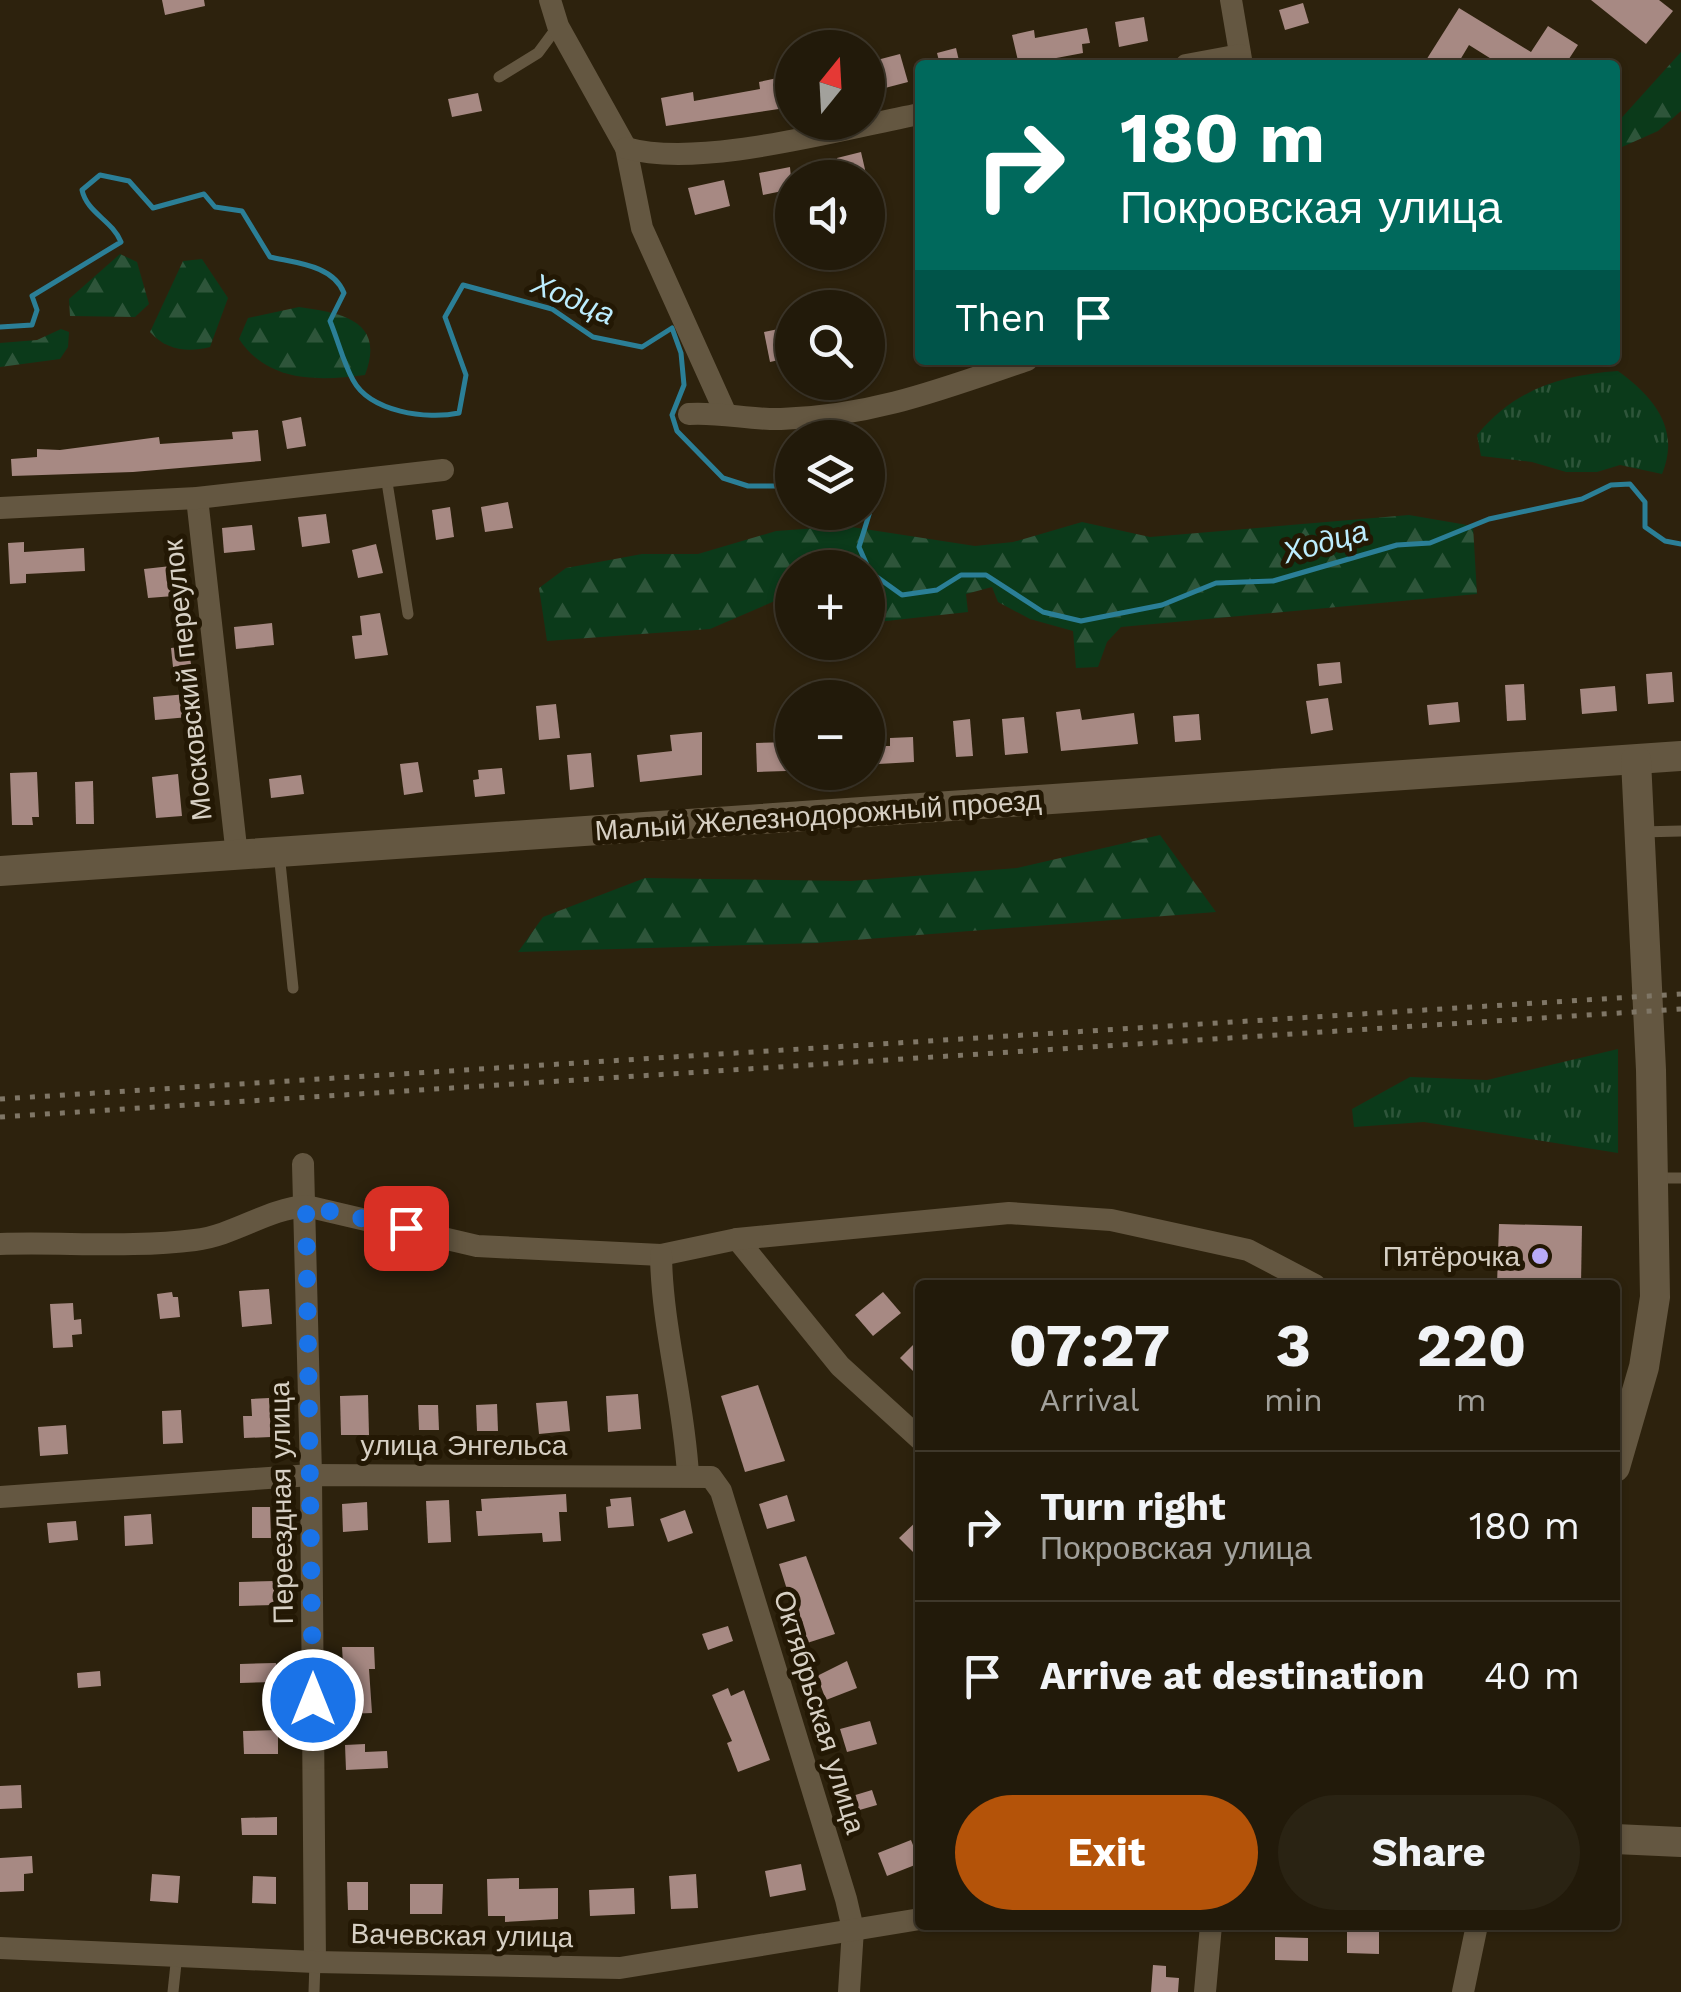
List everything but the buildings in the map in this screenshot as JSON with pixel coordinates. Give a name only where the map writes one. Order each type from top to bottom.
[{"type":"street","points":[[550,0],[558,26],[626,148],[642,228],[725,412]]},
{"type":"street","points":[[1230,0],[1241,60]]},
{"type":"street","points":[[626,148],[654,156],[729,149],[915,115]]},
{"type":"street","points":[[689,414],[725,412],[778,419],[888,408],[1013,365]]},
{"type":"street","points":[[0,508],[197,498],[443,470]]},
{"type":"street","name":"Московский переулок","points":[[197,498],[237,856]]},
{"type":"street","name":"Малый Железнодорожный проезд","points":[[0,871],[1681,756]]},
{"type":"street","points":[[1620,1450],[1644,1367],[1656,1298],[1668,1178],[1636,760]]},
{"type":"street","name":"Переездная улица","points":[[303,1164],[311,1475],[315,1962]]},
{"type":"street","points":[[0,1244],[196,1240],[248,1226],[281,1208],[306,1206],[477,1246],[661,1255],[737,1238],[1009,1213],[1111,1220],[1248,1250],[1305,1280]]},
{"type":"street","points":[[737,1238],[840,1366],[915,1434]]},
{"type":"street","points":[[661,1255],[662,1308],[686,1433],[688,1475]]},
{"type":"street","name":"улица Энгельса","points":[[0,1497],[311,1475],[688,1475]]},
{"type":"street","name":"Октябрьская улица","points":[[688,1475],[711,1477],[721,1491],[853,1930],[849,1992]]},
{"type":"street","points":[[1620,1839],[1681,1842]]},
{"type":"street","name":"Вачевская улица","points":[[0,1948],[315,1962],[620,1968],[915,1920]]},
{"type":"street","points":[[1205,1992],[1210,1930]]},
{"type":"street","points":[[1464,1992],[1475,1930]]},
{"type":"lane","points":[[499,77],[538,54],[558,26]]},
{"type":"lane","points":[[386,476],[408,614]]},
{"type":"lane","points":[[1640,832],[1681,831]]},
{"type":"lane","points":[[279,853],[293,988]]},
{"type":"lane","points":[[173,1992],[177,1954]]},
{"type":"lane","points":[[314,1992],[315,1962]]},
{"type":"green space","points":[[1681,52],[1681,111],[1658,131],[1622,147],[1620,120]]},
{"type":"green space","points":[[120,254],[137,262],[149,304],[135,317],[70,316],[69,299]]},
{"type":"green space","points":[[202,259],[228,298],[210,347],[185,350],[170,346],[150,332],[183,261]]},
{"type":"green space","points":[[299,307],[344,317],[364,331],[370,357],[365,375],[296,376],[264,364],[239,339],[248,318]]},
{"type":"green space","points":[[61,329],[69,332],[68,347],[60,359],[0,367],[0,343],[37,340]]},
{"type":"green space","points":[[1618,371],[1642,391],[1666,428],[1667,458],[1662,474],[1620,465],[1597,472],[1566,472],[1532,462],[1481,456],[1477,435],[1523,396],[1577,376]]},
{"type":"green space","points":[[1409,515],[1473,526],[1477,594],[1121,627],[1107,642],[1098,667],[1076,668],[1073,631],[1030,619],[998,602],[992,587],[966,594],[968,612],[885,621],[885,550],[775,550],[775,601],[710,629],[547,641],[539,588],[566,568],[642,554],[698,554],[776,531],[871,530],[975,546],[1013,542],[1082,522],[1150,537]]},
{"type":"green space","points":[[1160,835],[1216,912],[816,943],[518,952],[543,917],[645,878],[851,881],[1017,868]]},
{"type":"green space","points":[[1618,1049],[1618,1153],[1424,1122],[1354,1127],[1352,1109],[1410,1077],[1487,1080]]},
{"type":"waterway","name":"Ходца","points":[[0,327],[32,325],[37,310],[32,296],[121,242],[89,205],[82,190],[100,175],[129,181],[153,208],[204,194],[215,207],[242,211],[270,257],[313,267],[339,284],[344,293],[330,321],[353,380],[372,400],[416,414],[459,413],[466,375],[445,317],[463,285],[552,309],[593,337],[642,347],[672,328],[681,353],[684,385],[672,415],[677,431],[723,478],[748,486],[775,486]]},
{"type":"waterway","name":"Ходца","points":[[864,530],[859,547],[870,572],[902,595],[937,590],[961,575],[986,575],[1043,612],[1081,621],[1162,605],[1216,583],[1273,581],[1397,545],[1430,543],[1489,519],[1582,499],[1611,485],[1630,484],[1645,502],[1645,527],[1665,541],[1681,544]]},
{"type":"railway","points":[[0,1099],[1681,994]]},
{"type":"railway","points":[[0,1117],[1681,1009]]},
{"type":"place","name":"Пятёрочка","points":[[1540,1256]]},
{"type":"route","points":[[313,1700],[306,1206],[406,1228]]}]
